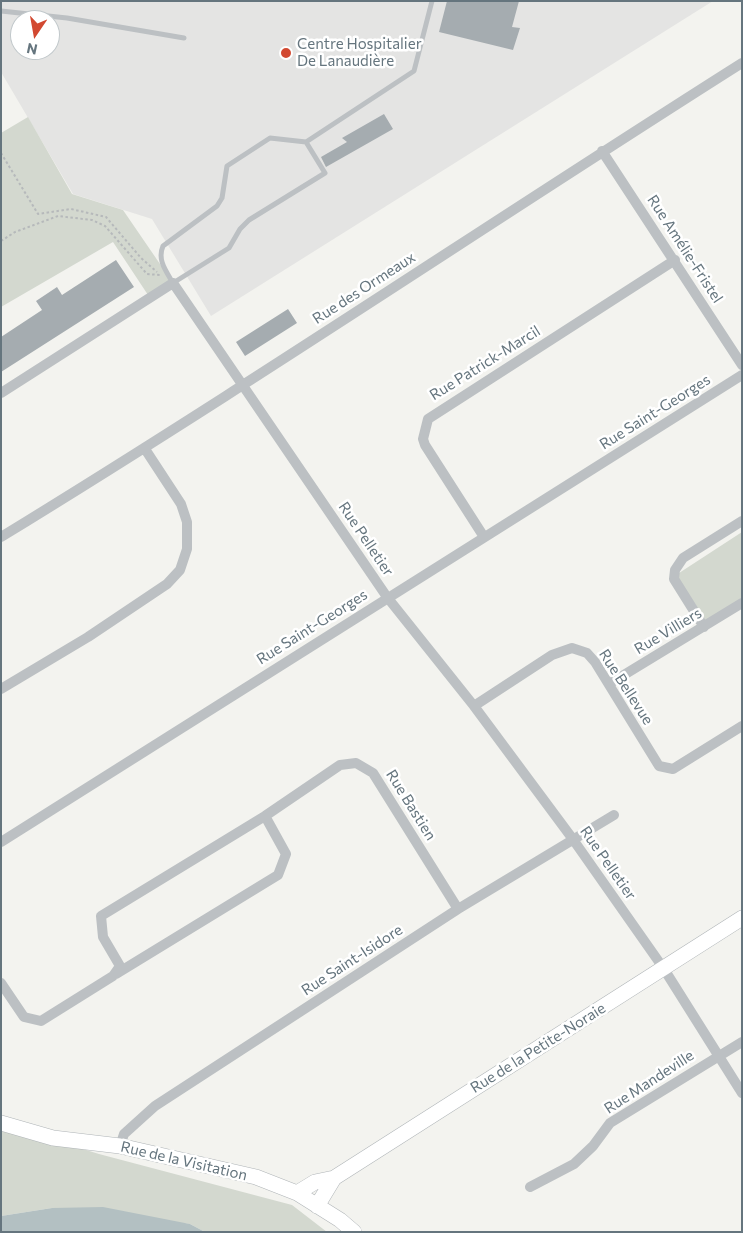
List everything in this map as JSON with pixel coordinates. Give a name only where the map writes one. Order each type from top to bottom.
[{"type":"street","name":"Rue des Ormeaux","points":[[1,537],[144,449],[602,151],[742,63]]},
{"type":"street","name":"Rue Amélie-Fristel","points":[[602,151],[742,365]]},
{"type":"street","name":"Rue Patrick-Marcil","points":[[484,537],[425,445],[423,439],[428,419],[675,260]]},
{"type":"street","name":"Rue Pelletier","points":[[173,283],[243,383],[387,597],[474,706],[572,838],[664,969],[720,1055],[742,1093]]},
{"type":"street","points":[[1,393],[173,283]]},
{"type":"street","name":"Rue Saint-Georges","points":[[1,842],[742,375]]},
{"type":"street","points":[[1,689],[88,637],[167,584],[180,570],[187,549],[188,522],[181,504],[144,449]]},
{"type":"street","points":[[704,627],[674,579],[675,570],[683,558],[742,521]]},
{"type":"street","name":"Rue Villiers","points":[[609,684],[742,603]]},
{"type":"street","name":"Rue Bellevue","points":[[474,706],[552,655],[572,648],[587,653],[609,684],[659,766],[673,769],[742,726]]},
{"type":"street","name":"Rue Bastien","points":[[113,976],[120,966],[103,936],[101,916],[264,816],[340,765],[356,764],[374,773],[458,910]]},
{"type":"street","name":"Rue Saint-Isidore","points":[[120,1146],[124,1134],[155,1106],[458,910],[572,838],[614,815]]},
{"type":"street","points":[[1,983],[24,1017],[41,1021],[278,875],[286,854],[264,816]]},
{"type":"street","name":"Rue de la Petite-Noraie","points":[[296,1193],[315,1182],[334,1178],[742,918]]},
{"type":"street","name":"Rue Mandeville","points":[[530,1187],[574,1164],[593,1146],[610,1123],[742,1042]]},
{"type":"street","name":"Rue de la Visitation","points":[[1,1123],[52,1138],[120,1146],[232,1170],[296,1193],[354,1232]]},
{"type":"street","name":"Rue de la Petite-Noraie","points":[[317,1206],[334,1178]]},
{"type":"lane","points":[[306,142],[325,173],[248,220],[240,229],[230,248],[173,283],[162,264],[160,254],[163,246],[217,206],[222,198],[227,166],[270,138],[306,142],[414,71],[432,1]]},
{"type":"lane","points":[[1,11],[67,18],[184,38]]},
{"type":"path","points":[[1,153],[38,214],[71,209],[106,218],[141,258],[161,276],[146,274],[106,226],[92,220],[58,216],[15,232],[1,241]]},
{"type":"shaded area","points":[[1,1],[713,1],[211,316],[152,219],[73,194],[1,72]]},
{"type":"shaded area","points":[[28,117],[72,194],[123,210],[173,283],[150,298],[113,242],[1,307],[1,133]]},
{"type":"shaded area","points":[[742,532],[742,598],[706,621],[676,575]]},
{"type":"shaded area","points":[[1,1124],[99,1154],[292,1205],[327,1232],[205,1232],[190,1224],[52,1208],[1,1216]]},
{"type":"shaded area","points":[[103,1207],[190,1224],[205,1232],[1,1232],[1,1216],[52,1208]]},
{"type":"building","points":[[447,1],[519,1],[512,27],[520,28],[513,50],[439,32]]},
{"type":"building","points":[[384,114],[393,129],[326,167],[321,157],[347,142],[342,138]]},
{"type":"building","points":[[116,260],[134,287],[1,372],[1,337],[42,310],[36,301],[57,287],[62,295]]},
{"type":"building","points":[[288,309],[297,323],[245,356],[236,342]]},
{"type":"place","name":"Centre Hospitalier De Lanaudière","points":[[286,53]]}]
